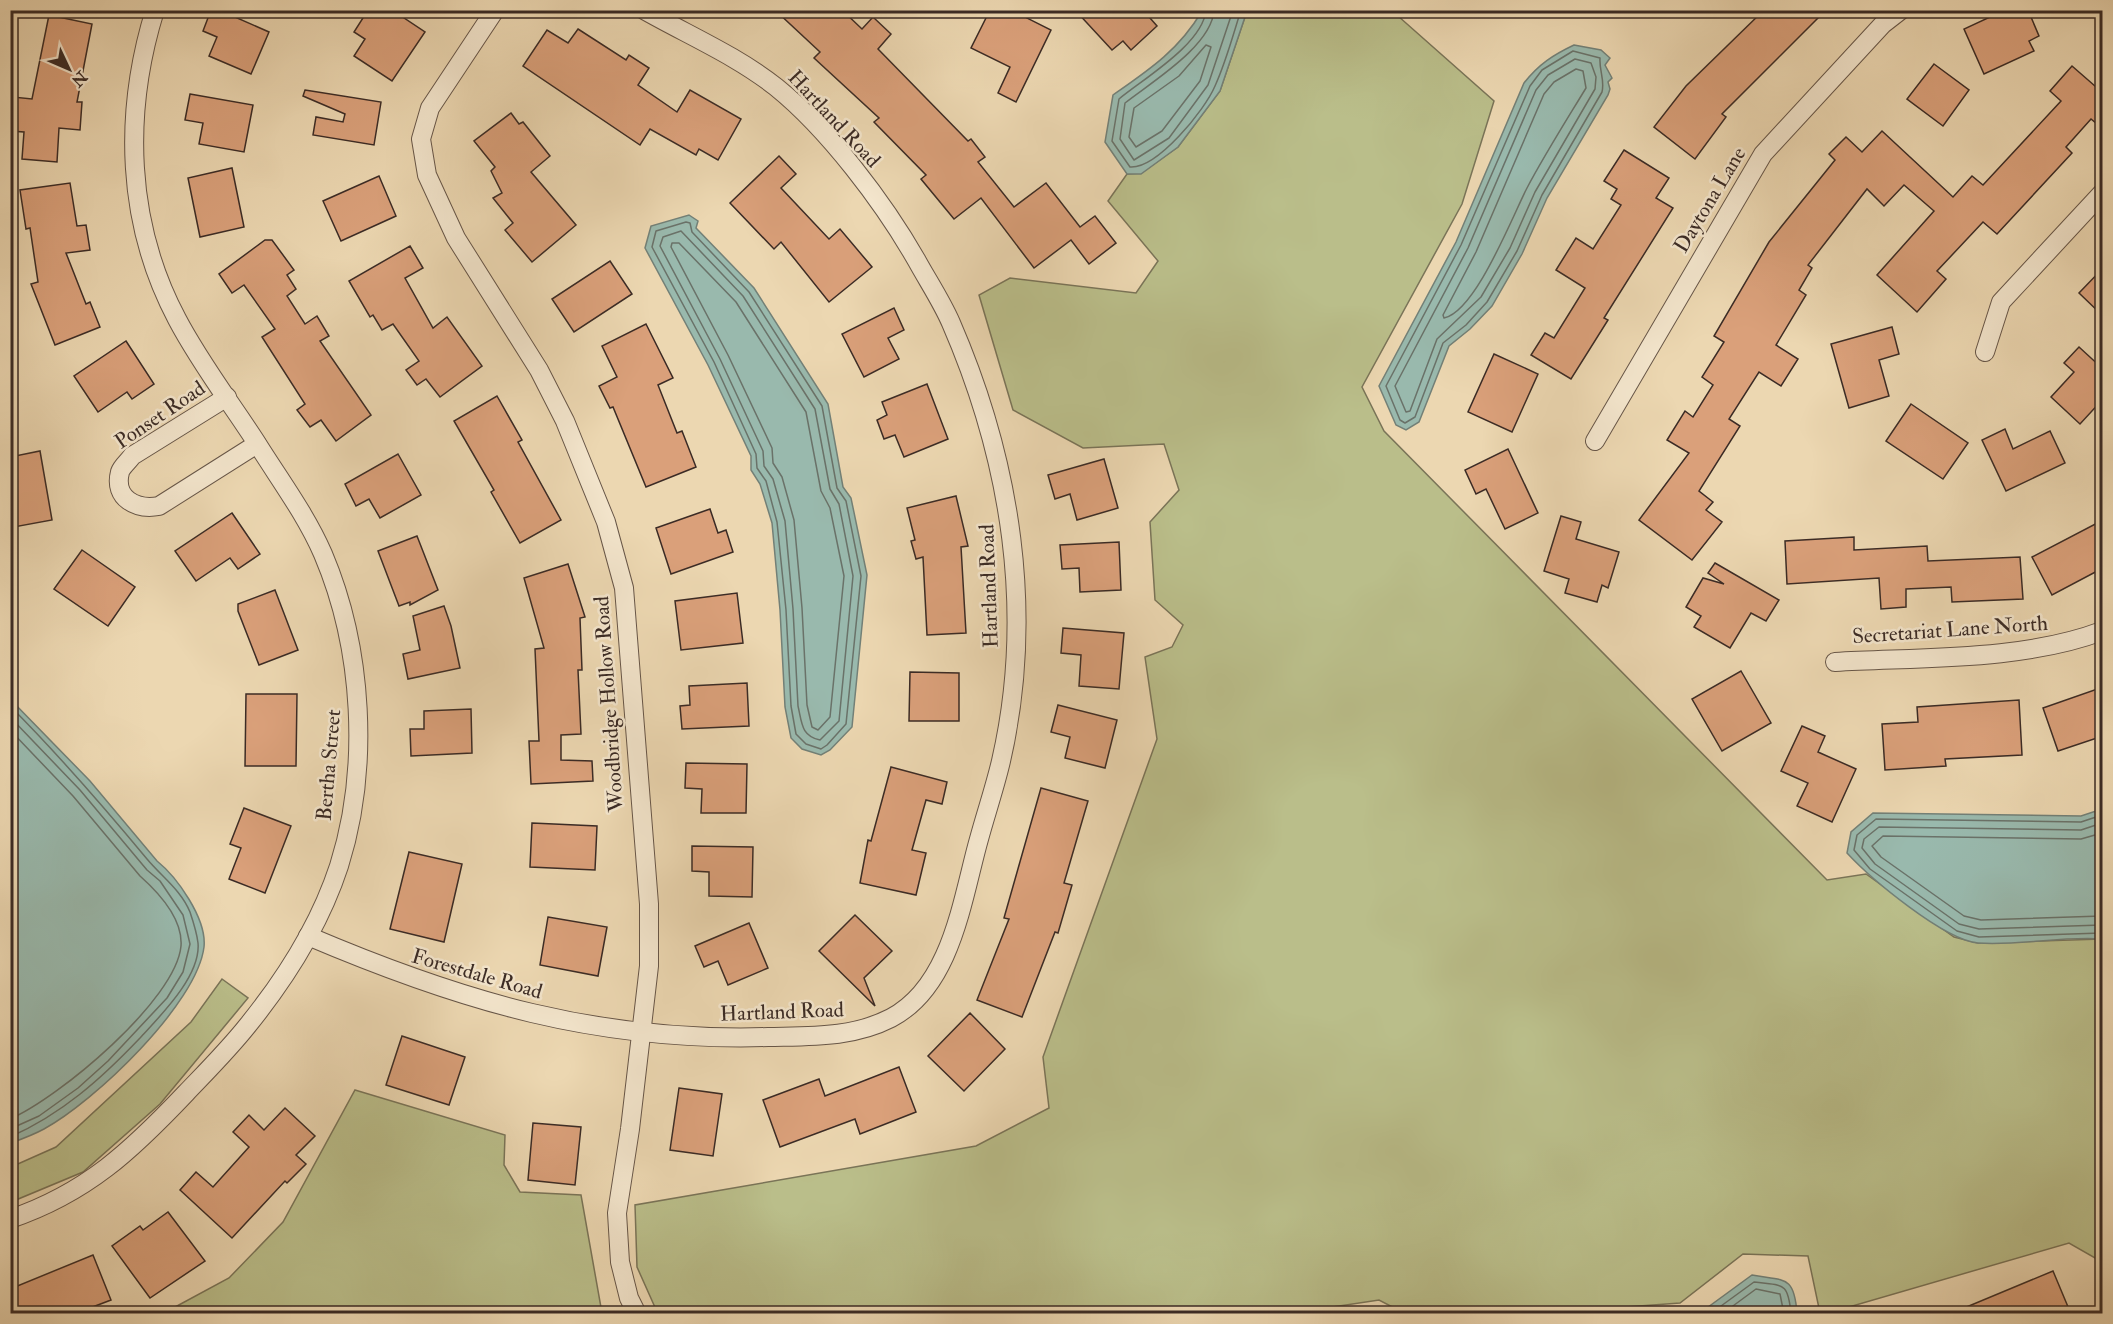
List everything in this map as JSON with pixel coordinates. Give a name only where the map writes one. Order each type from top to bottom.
[{"type":"street","name":"Bertha Street","points":[[10,1219],[60,1200],[96,1178],[137,1145],[239,1037],[274,993],[309,936],[339,866],[353,803],[358,727],[355,666],[341,604],[322,553],[298,507],[177,320],[159,278],[140,218],[134,169],[133,121],[140,66],[154,10]]},
{"type":"street","name":"Woodbridge Hollow Road","points":[[495,10],[430,108],[421,139],[427,175],[456,238],[539,370],[565,421],[606,522],[624,588],[633,674],[640,812],[650,904],[649,966],[630,1129],[617,1214],[620,1262],[629,1298],[637,1314]]},
{"type":"street","name":"Hartland Road","points":[[640,1032],[721,1039],[829,1036],[864,1030],[896,1016],[925,991],[945,958],[1001,759],[1014,679],[1016,601],[1012,535],[1001,472],[979,392],[950,319],[900,231],[852,167],[775,87],[644,10]]},
{"type":"street","name":"Daytona Lane","points":[[1595,441],[1763,154],[1883,24],[1900,10]]},
{"type":"street","points":[[1985,352],[2001,302],[2103,193]]},
{"type":"street","name":"Ponset Road","points":[[227,397],[132,456],[120,470],[120,486],[127,500],[142,509],[159,506],[257,444]]},
{"type":"street","name":"Secretariat Lane North","points":[[1835,662],[2037,650],[2076,641],[2103,631]]},
{"type":"street","name":"Forestdale Road","points":[[309,936],[392,972],[500,1007],[568,1023],[640,1032]]},
{"type":"green space","points":[[1247,11],[1398,11],[1398,16],[1494,101],[1462,204],[1362,387],[1384,431],[1827,880],[1866,874],[1954,937],[1978,943],[2102,939],[2102,1271],[2097,1259],[2069,1243],[1825,1314],[1820,1313],[1808,1256],[1743,1254],[1680,1303],[1544,1313],[1404,1313],[1379,1300],[1286,1314],[658,1314],[637,1267],[635,1205],[976,1146],[1049,1108],[1043,1057],[1157,739],[1145,657],[1172,647],[1183,625],[1155,600],[1150,522],[1179,490],[1164,444],[1083,448],[1013,410],[979,295],[1010,278],[1136,293],[1158,261],[1108,201],[1127,174],[1141,173],[1178,147],[1220,91]]},
{"type":"green space","points":[[222,979],[248,998],[160,1104],[83,1172],[11,1202],[11,1167],[56,1147],[191,1022]]},
{"type":"green space","points":[[355,1090],[505,1135],[504,1165],[520,1192],[581,1195],[602,1313],[164,1313],[229,1278],[283,1222]]},
{"type":"water","points":[[1202,11],[1247,11],[1220,91],[1178,147],[1141,174],[1127,174],[1105,142],[1113,95],[1151,68],[1173,48]]},
{"type":"water","points":[[1574,45],[1601,50],[1610,58],[1605,65],[1612,78],[1608,82],[1610,89],[1608,95],[1547,198],[1522,254],[1492,306],[1470,329],[1449,346],[1419,422],[1406,430],[1396,425],[1379,386],[1456,242],[1524,83],[1535,70],[1559,52]]},
{"type":"water","points":[[689,215],[698,221],[696,228],[754,288],[828,404],[843,487],[851,498],[867,575],[852,727],[830,750],[821,755],[802,749],[791,738],[785,707],[780,610],[772,523],[760,484],[751,470],[751,456],[708,365],[645,248],[651,226]]},
{"type":"water","points":[[10,699],[90,781],[173,877],[196,912],[204,936],[204,947],[197,970],[183,996],[140,1049],[115,1075],[65,1116],[28,1137],[11,1143]]},
{"type":"water","points":[[2102,809],[2102,939],[1993,944],[1964,939],[1909,907],[1847,853],[1851,832],[1873,813],[2081,816]]},
{"type":"water","points":[[1752,1275],[1786,1282],[1793,1292],[1797,1313],[1700,1313]]},
{"type":"building","points":[[211,10],[219,10],[269,32],[251,74],[209,56],[217,37],[203,31]]},
{"type":"building","points":[[368,10],[392,10],[425,32],[392,81],[354,56],[365,39],[354,32]]},
{"type":"building","points":[[775,10],[842,10],[862,29],[873,17],[891,34],[878,49],[968,141],[971,139],[985,157],[978,162],[1014,207],[1046,183],[1080,227],[1095,216],[1116,243],[1089,264],[1071,240],[1034,268],[981,198],[954,219],[921,179],[926,175],[874,122],[879,118],[814,58],[820,52]]},
{"type":"building","points":[[990,10],[1011,10],[1051,30],[1016,102],[998,93],[1010,67],[971,48]]},
{"type":"building","points":[[1075,10],[1143,10],[1157,26],[1131,50],[1123,41],[1112,50]]},
{"type":"building","points":[[1764,10],[1826,10],[1722,114],[1726,117],[1695,159],[1654,127],[1686,86]]},
{"type":"building","points":[[2005,10],[2028,10],[2039,36],[2029,41],[2034,51],[1984,74],[1964,29]]},
{"type":"building","points":[[49,15],[92,24],[77,102],[82,102],[80,130],[59,128],[57,162],[22,159],[24,132],[10,131],[13,97],[32,99]]},
{"type":"building","points":[[578,29],[626,60],[629,55],[649,68],[638,85],[677,112],[690,90],[741,119],[718,160],[699,149],[696,155],[650,129],[640,145],[523,66],[547,30],[568,43]]},
{"type":"building","points":[[1934,64],[1969,90],[1943,126],[1907,99]]},
{"type":"building","points":[[2072,66],[2103,93],[2103,129],[2091,119],[2066,147],[2072,153],[1997,234],[1983,222],[1937,271],[1946,279],[1917,312],[1877,275],[1934,211],[1904,185],[1884,206],[1867,189],[1808,265],[1812,268],[1799,290],[1806,295],[1776,345],[1798,359],[1781,386],[1759,372],[1729,419],[1740,426],[1699,491],[1713,502],[1706,510],[1722,522],[1692,560],[1639,520],[1689,453],[1667,440],[1685,411],[1693,417],[1713,385],[1702,377],[1724,342],[1714,336],[1769,242],[1835,160],[1829,154],[1846,137],[1862,152],[1882,131],[1953,197],[1972,176],[1983,185],[2061,101],[2050,91]]},
{"type":"building","points":[[305,90],[381,102],[374,145],[313,135],[316,117],[343,122],[345,114],[303,96]]},
{"type":"building","points":[[190,94],[253,105],[244,152],[199,144],[203,123],[185,120]]},
{"type":"building","points":[[511,113],[519,124],[523,122],[550,156],[531,172],[576,225],[532,262],[505,230],[513,223],[493,198],[502,193],[491,171],[495,167],[474,141]]},
{"type":"building","points":[[1624,150],[1669,178],[1656,198],[1673,208],[1604,318],[1608,320],[1571,379],[1531,355],[1545,333],[1554,338],[1585,288],[1556,270],[1576,238],[1593,249],[1621,205],[1611,199],[1617,189],[1604,181]]},
{"type":"building","points":[[779,156],[796,174],[781,188],[829,239],[840,229],[872,267],[829,302],[781,242],[774,249],[730,203]]},
{"type":"building","points":[[232,168],[244,227],[200,237],[188,178]]},
{"type":"building","points":[[379,176],[396,216],[341,241],[323,201]]},
{"type":"building","points":[[70,183],[77,226],[86,225],[90,250],[66,253],[86,304],[90,302],[100,327],[55,345],[31,284],[38,282],[30,228],[26,229],[20,190]]},
{"type":"building","points":[[265,240],[272,240],[294,270],[287,275],[296,289],[287,296],[305,324],[317,316],[329,336],[320,341],[371,415],[336,441],[321,420],[310,427],[297,410],[305,404],[262,337],[275,329],[244,285],[232,293],[219,274]]},
{"type":"building","points":[[410,246],[423,268],[405,278],[433,328],[447,317],[482,366],[440,397],[426,379],[417,385],[406,370],[419,361],[393,324],[382,330],[373,315],[370,317],[349,281]]},
{"type":"building","points":[[610,261],[632,294],[574,332],[552,299]]},
{"type":"building","points":[[2103,268],[2103,316],[2079,293]]},
{"type":"building","points":[[894,308],[904,330],[888,338],[899,359],[864,377],[842,334]]},
{"type":"building","points":[[646,324],[673,378],[658,385],[677,433],[682,431],[696,467],[646,487],[613,407],[610,408],[599,386],[617,377],[602,346]]},
{"type":"building","points":[[1892,327],[1899,354],[1879,360],[1889,396],[1849,408],[1831,344]]},
{"type":"building","points":[[126,341],[154,384],[132,399],[127,392],[98,412],[74,376]]},
{"type":"building","points":[[2079,347],[2103,369],[2103,399],[2080,424],[2051,397],[2074,372],[2064,363]]},
{"type":"building","points":[[1494,354],[1538,374],[1512,432],[1468,412]]},
{"type":"building","points":[[927,384],[948,439],[904,457],[895,435],[884,439],[877,420],[887,415],[882,402]]},
{"type":"building","points":[[497,396],[522,440],[518,442],[561,520],[520,543],[491,492],[494,490],[454,421]]},
{"type":"building","points":[[1911,404],[1968,443],[1943,479],[1886,441]]},
{"type":"building","points":[[2005,429],[2013,449],[2050,431],[2065,463],[2006,491],[1982,440]]},
{"type":"building","points":[[1508,449],[1538,513],[1505,529],[1486,489],[1476,494],[1465,470]]},
{"type":"building","points":[[40,451],[52,520],[14,527],[10,504],[10,457]]},
{"type":"building","points":[[398,454],[421,495],[380,518],[369,499],[356,506],[345,484]]},
{"type":"building","points":[[1104,459],[1118,508],[1077,520],[1070,494],[1055,499],[1048,475]]},
{"type":"building","points":[[956,496],[968,546],[961,547],[966,633],[927,635],[923,557],[916,559],[911,541],[915,540],[907,508]]},
{"type":"building","points":[[710,509],[718,533],[726,530],[733,552],[671,574],[656,528]]},
{"type":"building","points":[[232,513],[260,554],[238,569],[230,558],[196,581],[175,551]]},
{"type":"building","points":[[1561,516],[1581,522],[1576,539],[1619,552],[1608,588],[1602,585],[1597,602],[1565,593],[1569,579],[1544,571]]},
{"type":"building","points":[[2103,520],[2103,568],[2052,595],[2032,557]]},
{"type":"building","points":[[417,536],[438,590],[410,605],[410,602],[399,606],[378,551]]},
{"type":"building","points":[[1854,537],[1854,550],[1927,546],[1928,561],[2020,557],[2023,599],[1952,602],[1951,587],[1906,589],[1906,607],[1881,609],[1879,578],[1787,584],[1785,541]]},
{"type":"building","points":[[1119,542],[1121,590],[1080,592],[1079,568],[1062,569],[1060,545]]},
{"type":"building","points":[[82,550],[135,587],[108,626],[54,589]]},
{"type":"building","points":[[1715,563],[1779,600],[1766,621],[1751,613],[1730,648],[1694,627],[1701,616],[1686,607],[1703,578],[1724,584],[1708,573]]},
{"type":"building","points":[[568,564],[585,617],[580,618],[582,670],[578,670],[581,734],[561,735],[561,760],[592,761],[593,781],[531,784],[529,741],[539,741],[535,649],[544,648],[524,578]]},
{"type":"building","points":[[275,590],[298,650],[259,665],[238,611],[238,604]]},
{"type":"building","points":[[737,593],[743,643],[681,650],[675,601]]},
{"type":"building","points":[[444,606],[460,668],[408,679],[403,654],[420,650],[413,616]]},
{"type":"building","points":[[1063,628],[1124,633],[1119,689],[1079,686],[1081,655],[1061,653]]},
{"type":"building","points":[[1741,671],[1771,723],[1722,751],[1692,699]]},
{"type":"building","points":[[910,672],[959,673],[959,721],[909,721]]},
{"type":"building","points":[[747,683],[749,726],[682,729],[680,706],[690,705],[689,686]]},
{"type":"building","points":[[2103,687],[2103,736],[2058,751],[2043,708]]},
{"type":"building","points":[[246,694],[297,694],[296,766],[245,766]]},
{"type":"building","points":[[2019,700],[2022,755],[1945,759],[1946,766],[1885,770],[1882,724],[1918,722],[1917,707]]},
{"type":"building","points":[[1058,705],[1117,720],[1105,768],[1065,758],[1070,737],[1051,732]]},
{"type":"building","points":[[471,709],[472,753],[411,756],[410,729],[424,729],[424,711]]},
{"type":"building","points":[[1802,726],[1825,736],[1818,752],[1856,769],[1832,822],[1797,806],[1808,783],[1781,771]]},
{"type":"building","points":[[686,763],[747,764],[746,813],[701,813],[702,789],[685,788]]},
{"type":"building","points":[[891,767],[947,782],[942,804],[926,800],[912,850],[926,853],[916,895],[860,883],[868,840],[871,841]]},
{"type":"building","points":[[1041,788],[1088,801],[1064,883],[1072,885],[1058,933],[1055,932],[1022,1017],[977,1000],[1009,919],[1004,918]]},
{"type":"building","points":[[244,808],[291,826],[265,893],[229,879],[241,848],[230,844]]},
{"type":"building","points":[[532,823],[597,826],[595,870],[530,867]]},
{"type":"building","points":[[692,846],[753,847],[752,897],[709,896],[709,872],[692,871]]},
{"type":"building","points":[[409,852],[462,864],[444,942],[390,929]]},
{"type":"building","points":[[855,915],[892,951],[864,978],[875,1006],[819,951]]},
{"type":"building","points":[[548,917],[607,927],[598,976],[540,965]]},
{"type":"building","points":[[749,923],[768,968],[728,985],[718,961],[704,967],[695,946]]},
{"type":"building","points":[[970,1013],[1005,1049],[964,1091],[928,1056]]},
{"type":"building","points":[[402,1036],[465,1057],[449,1105],[386,1085]]},
{"type":"building","points":[[899,1067],[916,1112],[860,1134],[855,1119],[780,1147],[763,1100],[819,1079],[825,1096]]},
{"type":"building","points":[[679,1088],[722,1094],[713,1156],[670,1150]]},
{"type":"building","points":[[285,1108],[315,1136],[296,1155],[306,1164],[287,1183],[285,1181],[232,1238],[180,1190],[196,1172],[213,1187],[249,1147],[233,1132],[249,1115],[264,1130]]},
{"type":"building","points":[[533,1123],[581,1127],[575,1185],[528,1180]]},
{"type":"building","points":[[168,1212],[205,1261],[150,1298],[112,1246],[140,1226],[143,1230]]},
{"type":"building","points":[[93,1255],[111,1300],[90,1308],[93,1314],[10,1314],[10,1289]]},
{"type":"building","points":[[2053,1271],[2071,1314],[1952,1314],[1952,1313]]}]
